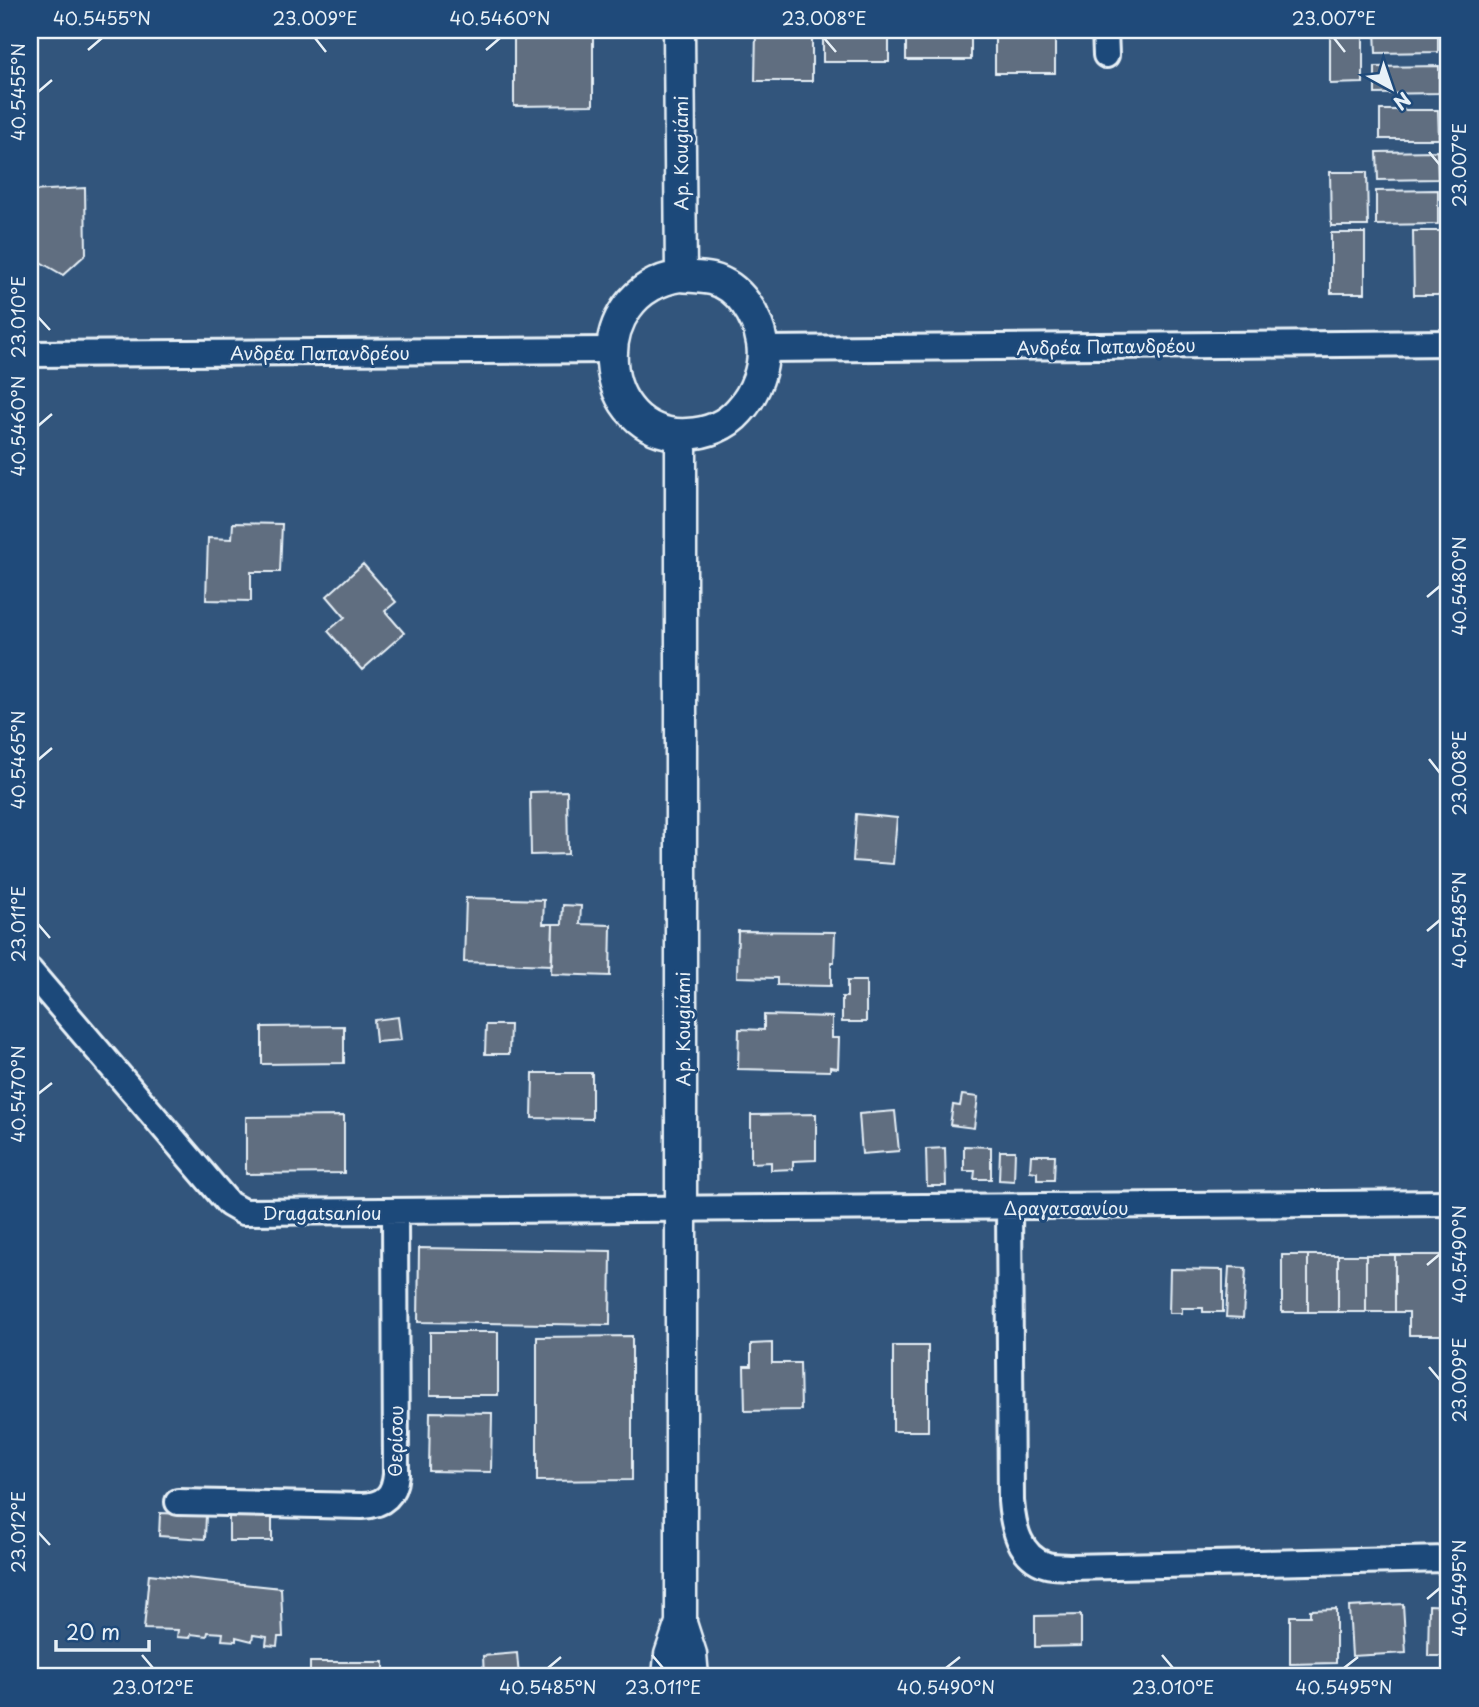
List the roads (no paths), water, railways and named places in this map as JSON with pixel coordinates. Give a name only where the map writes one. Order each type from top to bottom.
[{"type":"street","name":"Ap. Kougiámi","points":[[679,30],[681,276]]},
{"type":"street","points":[[1105,30],[1106,55]]},
{"type":"street","points":[[681,276],[715,280],[744,300],[761,333],[764,349],[758,381],[743,408],[733,418],[701,433],[681,435],[661,432],[635,416],[617,386],[611,350],[619,318],[627,304],[651,284],[681,276]]},
{"type":"street","name":"Ανδρέα Παπανδρέου","points":[[764,349],[1449,342]]},
{"type":"street","name":"Ανδρέα Παπανδρέου","points":[[30,354],[611,350]]},
{"type":"street","name":"Ap. Kougiámi","points":[[681,435],[681,1623],[691,1654],[693,1677]]},
{"type":"street","name":"Dragatsaníou","points":[[30,971],[236,1209],[252,1213],[682,1210]]},
{"type":"street","name":"Δραγατσανίου","points":[[682,1210],[1449,1203]]},
{"type":"street","points":[[1009,1207],[1011,1501],[1019,1541],[1029,1555],[1046,1565],[1069,1567],[1449,1559]]},
{"type":"street","name":"Θερίσου","points":[[178,1502],[362,1506],[374,1505],[390,1496],[396,1474],[395,1212]]},
{"type":"street","name":"Ap. Kougiámi","points":[[668,1677],[670,1655],[681,1623]]}]
